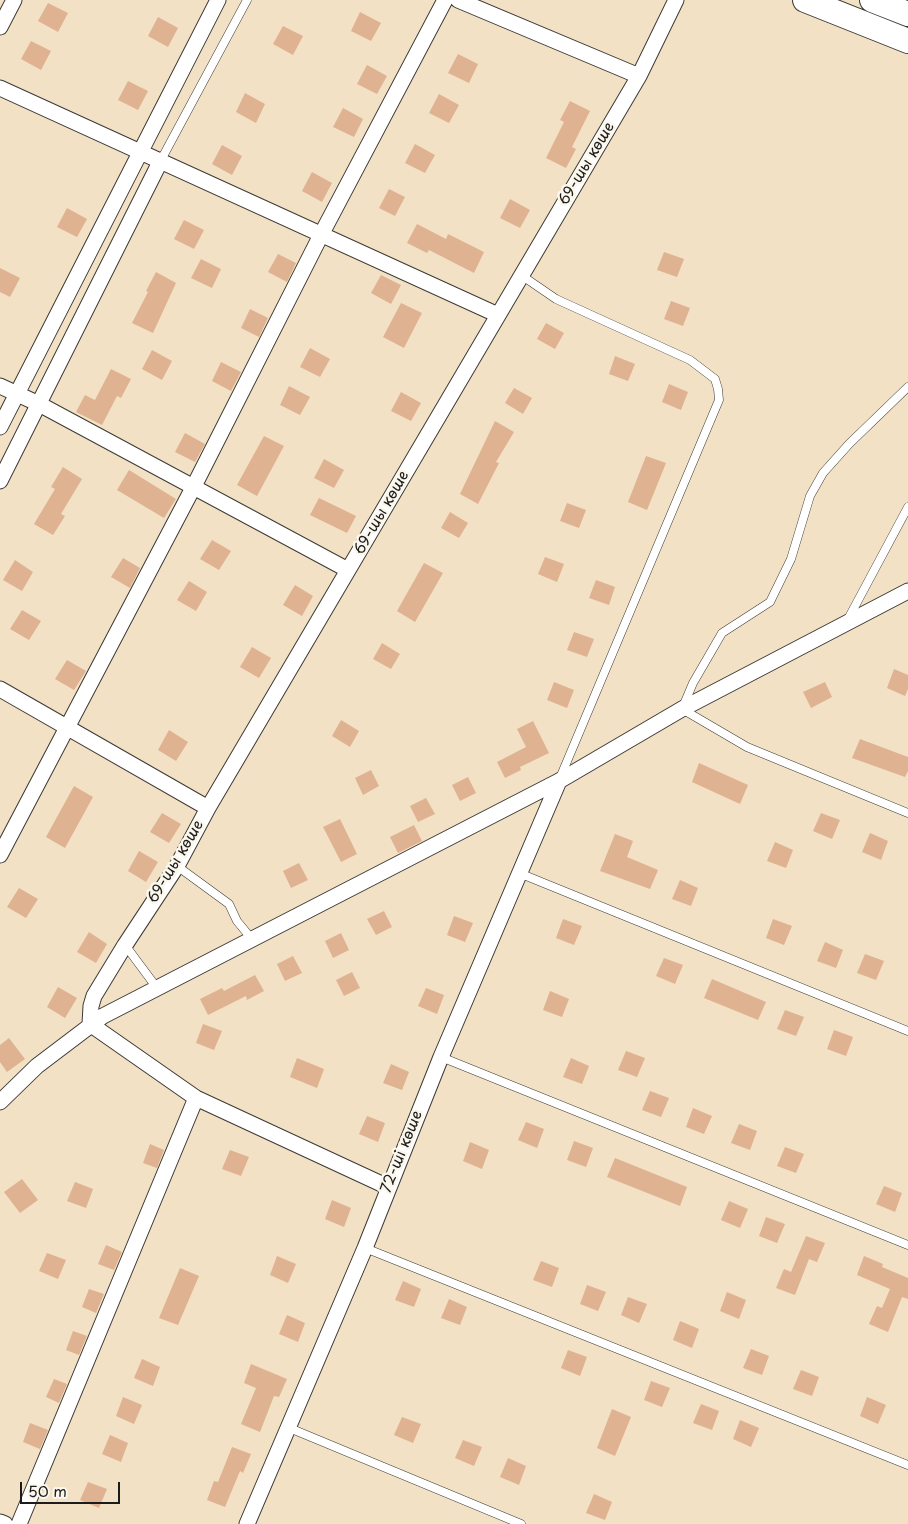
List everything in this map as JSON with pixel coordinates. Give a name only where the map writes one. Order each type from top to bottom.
[{"type":"highway","points":[[805,0],[908,40]]},
{"type":"highway","points":[[872,0],[908,14]]},
{"type":"street","points":[[0,27],[14,0]]},
{"type":"street","points":[[0,427],[218,0]]},
{"type":"street","points":[[0,855],[66,726],[194,486],[321,235],[445,0]]},
{"type":"street","points":[[458,0],[639,76]]},
{"type":"street","name":"69-шы көше","points":[[90,1024],[94,996],[177,866],[208,808],[639,76],[676,0]]},
{"type":"street","points":[[0,88],[142,151],[498,315]]},
{"type":"street","points":[[0,480],[161,160]]},
{"type":"street","points":[[0,386],[39,404],[348,570]]},
{"type":"street","points":[[0,1102],[37,1066],[90,1024],[251,938],[559,781],[682,709],[908,591]]},
{"type":"street","points":[[0,689],[208,808]]},
{"type":"street","name":"72-ші көше","points":[[247,1524],[287,1426],[365,1248],[441,1057],[559,781]]},
{"type":"street","points":[[90,1024],[196,1098],[388,1187]]},
{"type":"street","points":[[19,1524],[196,1098]]},
{"type":"street","points":[[0,1522],[5,1524]]},
{"type":"lane","points":[[161,160],[247,0]]},
{"type":"lane","points":[[521,274],[556,299],[690,360],[715,379],[719,400],[559,781]]},
{"type":"lane","points":[[908,387],[849,444],[823,473],[810,496],[790,559],[770,602],[722,633],[693,683],[682,709],[747,747],[908,813]]},
{"type":"lane","points":[[846,623],[908,507]]},
{"type":"lane","points":[[177,866],[229,904],[237,921],[251,938]]},
{"type":"lane","points":[[519,873],[908,1031]]},
{"type":"lane","points":[[125,945],[158,988]]},
{"type":"lane","points":[[441,1057],[908,1245]]},
{"type":"lane","points":[[365,1248],[908,1465]]},
{"type":"lane","points":[[287,1426],[521,1524]]},
{"type":"building","points":[[48,3],[68,13],[58,32],[38,21]]},
{"type":"building","points":[[360,12],[381,23],[371,41],[351,31]]},
{"type":"building","points":[[158,17],[178,28],[168,47],[148,36]]},
{"type":"building","points":[[283,26],[303,36],[293,55],[273,44]]},
{"type":"building","points":[[31,41],[51,51],[41,70],[21,59]]},
{"type":"building","points":[[458,54],[478,64],[469,83],[448,73]]},
{"type":"building","points":[[367,65],[387,76],[377,94],[357,84]]},
{"type":"building","points":[[128,81],[148,91],[138,110],[118,100]]},
{"type":"building","points":[[245,93],[265,104],[256,123],[236,112]]},
{"type":"building","points":[[439,94],[459,105],[449,123],[429,113]]},
{"type":"building","points":[[570,101],[590,111],[572,147],[576,149],[566,168],[546,158],[564,122],[560,120]]},
{"type":"building","points":[[343,108],[363,119],[354,137],[333,127]]},
{"type":"building","points":[[415,144],[435,155],[425,173],[405,163]]},
{"type":"building","points":[[222,145],[242,156],[232,175],[212,164]]},
{"type":"building","points":[[312,172],[332,183],[322,202],[302,191]]},
{"type":"building","points":[[389,189],[405,197],[395,216],[379,208]]},
{"type":"building","points":[[510,199],[530,210],[520,228],[500,218]]},
{"type":"building","points":[[67,208],[87,219],[77,237],[57,227]]},
{"type":"building","points":[[184,220],[204,230],[194,249],[174,239]]},
{"type":"building","points":[[417,224],[446,239],[448,234],[484,252],[474,273],[429,250],[427,253],[407,243]]},
{"type":"building","points":[[664,252],[684,259],[677,277],[657,270]]},
{"type":"building","points":[[278,254],[296,263],[287,282],[268,272]]},
{"type":"building","points":[[201,259],[221,269],[212,288],[191,278]]},
{"type":"building","points":[[0,268],[20,278],[10,297],[0,292]]},
{"type":"building","points":[[156,272],[176,283],[153,333],[132,323]]},
{"type":"building","points":[[381,275],[401,285],[391,304],[371,293]]},
{"type":"building","points":[[671,301],[690,308],[683,326],[664,319]]},
{"type":"building","points":[[401,303],[422,313],[404,348],[383,337]]},
{"type":"building","points":[[250,309],[268,318],[259,337],[241,328]]},
{"type":"building","points":[[546,323],[564,333],[555,349],[537,339]]},
{"type":"building","points":[[310,348],[330,359],[320,377],[300,367]]},
{"type":"building","points":[[152,350],[172,361],[162,380],[142,369]]},
{"type":"building","points":[[615,356],[635,364],[628,381],[609,374]]},
{"type":"building","points":[[221,362],[241,372],[231,391],[212,381]]},
{"type":"building","points":[[111,369],[131,379],[121,398],[117,396],[102,425],[76,412],[85,395],[95,400]]},
{"type":"building","points":[[669,384],[688,392],[681,410],[662,402]]},
{"type":"building","points":[[289,386],[310,397],[300,415],[280,405]]},
{"type":"building","points":[[514,388],[532,398],[523,414],[505,403]]},
{"type":"building","points":[[401,392],[421,403],[411,421],[391,411]]},
{"type":"building","points":[[495,421],[514,432],[496,462],[499,463],[478,504],[460,494]]},
{"type":"building","points":[[185,433],[205,444],[195,462],[175,452]]},
{"type":"building","points":[[264,436],[284,446],[257,496],[237,485]]},
{"type":"building","points":[[646,456],[666,463],[647,510],[628,502]]},
{"type":"building","points":[[324,459],[344,470],[334,488],[314,478]]},
{"type":"building","points":[[63,467],[82,479],[61,514],[65,516],[53,535],[34,524],[55,489],[51,487]]},
{"type":"building","points":[[129,470],[176,499],[164,518],[117,490]]},
{"type":"building","points":[[319,498],[356,516],[347,533],[310,515]]},
{"type":"building","points":[[567,503],[586,510],[579,528],[560,521]]},
{"type":"building","points":[[450,512],[468,523],[459,538],[441,528]]},
{"type":"building","points":[[212,540],[231,551],[219,570],[200,559]]},
{"type":"building","points":[[545,557],[564,564],[557,582],[538,574]]},
{"type":"building","points":[[123,558],[140,568],[130,588],[111,577]]},
{"type":"building","points":[[15,560],[33,572],[22,591],[3,580]]},
{"type":"building","points":[[424,563],[443,573],[415,622],[397,611]]},
{"type":"building","points":[[596,580],[615,587],[609,605],[589,598]]},
{"type":"building","points":[[189,581],[207,592],[196,611],[177,600]]},
{"type":"building","points":[[295,585],[313,596],[302,616],[283,605]]},
{"type":"building","points":[[22,610],[41,621],[29,640],[10,629]]},
{"type":"building","points":[[574,632],[594,639],[587,657],[567,650]]},
{"type":"building","points":[[382,643],[400,654],[391,669],[373,659]]},
{"type":"building","points":[[252,647],[271,658],[259,678],[240,667]]},
{"type":"building","points":[[67,660],[86,671],[74,690],[55,679]]},
{"type":"building","points":[[894,669],[908,675],[908,689],[905,696],[887,688]]},
{"type":"building","points":[[554,682],[574,690],[567,708],[547,700]]},
{"type":"building","points":[[825,682],[832,697],[811,708],[803,692]]},
{"type":"building","points":[[341,720],[359,731],[350,747],[332,736]]},
{"type":"building","points":[[533,721],[549,753],[520,767],[521,770],[505,778],[497,762],[526,747],[517,729]]},
{"type":"building","points":[[169,730],[188,742],[176,761],[158,750]]},
{"type":"building","points":[[860,739],[908,757],[908,771],[905,777],[852,758]]},
{"type":"building","points":[[699,763],[748,785],[740,804],[692,782]]},
{"type":"building","points":[[371,770],[379,786],[363,795],[355,778]]},
{"type":"building","points":[[468,777],[476,793],[460,801],[452,785]]},
{"type":"building","points":[[74,786],[93,797],[65,848],[46,837]]},
{"type":"building","points":[[426,798],[435,814],[418,822],[410,806]]},
{"type":"building","points":[[162,813],[181,824],[169,843],[150,832]]},
{"type":"building","points":[[821,813],[840,820],[832,839],[813,831]]},
{"type":"building","points":[[340,819],[357,854],[341,862],[323,827]]},
{"type":"building","points":[[414,825],[422,841],[398,853],[390,837]]},
{"type":"building","points":[[870,833],[888,841],[881,860],[862,852]]},
{"type":"building","points":[[615,834],[633,841],[627,857],[658,870],[650,889],[600,871]]},
{"type":"building","points":[[775,842],[793,850],[786,868],[767,861]]},
{"type":"building","points":[[139,851],[158,862],[146,882],[128,871]]},
{"type":"building","points":[[299,863],[308,880],[291,888],[283,871]]},
{"type":"building","points":[[680,880],[698,888],[691,906],[672,899]]},
{"type":"building","points":[[19,888],[38,899],[26,918],[7,907]]},
{"type":"building","points":[[384,911],[392,927],[376,935],[367,919]]},
{"type":"building","points":[[454,916],[473,923],[465,942],[447,935]]},
{"type":"building","points":[[563,919],[582,926],[574,945],[556,938]]},
{"type":"building","points":[[773,919],[792,926],[784,945],[766,938]]},
{"type":"building","points":[[89,932],[107,944],[96,963],[77,952]]},
{"type":"building","points":[[341,933],[349,950],[333,958],[325,941]]},
{"type":"building","points":[[825,942],[843,950],[836,968],[817,961]]},
{"type":"building","points":[[865,954],[884,961],[876,980],[857,973]]},
{"type":"building","points":[[293,956],[302,973],[285,981],[277,964]]},
{"type":"building","points":[[664,958],[683,965],[675,984],[656,976]]},
{"type":"building","points":[[352,972],[360,988],[344,996],[336,980]]},
{"type":"building","points":[[255,975],[264,991],[247,1000],[246,996],[208,1015],[200,999],[222,988],[224,991]]},
{"type":"building","points":[[712,979],[766,1002],[758,1020],[704,998]]},
{"type":"building","points":[[58,987],[77,998],[65,1018],[47,1007]]},
{"type":"building","points":[[426,988],[444,995],[437,1014],[418,1006]]},
{"type":"building","points":[[550,991],[569,999],[562,1017],[543,1010]]},
{"type":"building","points":[[785,1010],[804,1017],[796,1036],[777,1029]]},
{"type":"building","points":[[203,1024],[222,1031],[214,1050],[196,1043]]},
{"type":"building","points":[[834,1030],[853,1037],[846,1056],[827,1049]]},
{"type":"building","points":[[9,1038],[25,1059],[7,1072],[0,1062],[0,1045]]},
{"type":"building","points":[[626,1051],[645,1058],[637,1077],[618,1070]]},
{"type":"building","points":[[297,1058],[324,1069],[317,1088],[290,1077]]},
{"type":"building","points":[[571,1058],[589,1066],[582,1084],[563,1077]]},
{"type":"building","points":[[391,1064],[409,1072],[402,1090],[383,1083]]},
{"type":"building","points":[[650,1091],[669,1098],[661,1117],[642,1110]]},
{"type":"building","points":[[693,1108],[712,1116],[704,1134],[686,1127]]},
{"type":"building","points":[[367,1116],[385,1123],[378,1142],[359,1134]]},
{"type":"building","points":[[526,1122],[544,1129],[537,1148],[518,1140]]},
{"type":"building","points":[[739,1124],[757,1131],[750,1150],[731,1143]]},
{"type":"building","points":[[574,1141],[593,1148],[586,1167],[567,1160]]},
{"type":"building","points":[[470,1142],[489,1150],[482,1169],[463,1161]]},
{"type":"building","points":[[150,1144],[164,1150],[157,1168],[143,1163]]},
{"type":"building","points":[[785,1147],[804,1154],[796,1173],[777,1166]]},
{"type":"building","points":[[230,1150],[249,1157],[241,1176],[222,1169]]},
{"type":"building","points":[[615,1158],[687,1187],[680,1206],[607,1177]]},
{"type":"building","points":[[22,1179],[38,1200],[20,1213],[4,1192]]},
{"type":"building","points":[[75,1182],[93,1189],[86,1208],[67,1201]]},
{"type":"building","points":[[884,1186],[902,1193],[895,1212],[876,1204]]},
{"type":"building","points":[[332,1200],[351,1208],[344,1227],[325,1219]]},
{"type":"building","points":[[729,1201],[748,1209],[740,1228],[721,1220]]},
{"type":"building","points":[[766,1217],[785,1224],[777,1243],[759,1236]]},
{"type":"building","points":[[806,1236],[825,1243],[817,1262],[809,1259],[795,1295],[776,1288],[784,1269],[791,1272]]},
{"type":"building","points":[[106,1245],[122,1252],[114,1270],[98,1264]]},
{"type":"building","points":[[47,1253],[66,1260],[58,1279],[39,1271]]},
{"type":"building","points":[[277,1256],[296,1264],[288,1283],[270,1275]]},
{"type":"building","points":[[864,1256],[883,1264],[882,1267],[908,1278],[908,1299],[902,1297],[888,1332],[869,1324],[877,1306],[882,1308],[890,1289],[857,1275]]},
{"type":"building","points":[[541,1261],[559,1268],[552,1287],[533,1280]]},
{"type":"building","points":[[180,1268],[199,1276],[178,1325],[159,1318]]},
{"type":"building","points":[[403,1281],[421,1289],[414,1307],[395,1300]]},
{"type":"building","points":[[587,1285],[606,1292],[598,1311],[580,1304]]},
{"type":"building","points":[[89,1289],[104,1294],[96,1313],[82,1307]]},
{"type":"building","points":[[727,1292],[746,1300],[739,1319],[720,1311]]},
{"type":"building","points":[[628,1297],[647,1304],[639,1323],[621,1315]]},
{"type":"building","points":[[449,1299],[467,1307],[460,1325],[441,1318]]},
{"type":"building","points":[[287,1315],[305,1323],[298,1342],[279,1334]]},
{"type":"building","points":[[680,1321],[699,1329],[692,1348],[673,1340]]},
{"type":"building","points":[[73,1331],[87,1336],[79,1355],[66,1350]]},
{"type":"building","points":[[751,1349],[769,1356],[762,1375],[743,1368]]},
{"type":"building","points":[[568,1350],[587,1357],[580,1376],[561,1368]]},
{"type":"building","points":[[142,1359],[160,1367],[153,1386],[134,1378]]},
{"type":"building","points":[[251,1364],[287,1379],[279,1397],[274,1396],[260,1432],[241,1424],[256,1388],[244,1383]]},
{"type":"building","points":[[801,1370],[819,1377],[812,1396],[793,1389]]},
{"type":"building","points":[[54,1379],[67,1384],[59,1403],[46,1397]]},
{"type":"building","points":[[651,1381],[670,1388],[662,1407],[644,1400]]},
{"type":"building","points":[[123,1397],[142,1405],[134,1424],[116,1416]]},
{"type":"building","points":[[867,1397],[886,1405],[878,1424],[860,1416]]},
{"type":"building","points":[[701,1404],[719,1411],[712,1430],[693,1423]]},
{"type":"building","points":[[612,1409],[631,1417],[615,1456],[597,1448]]},
{"type":"building","points":[[402,1417],[421,1424],[413,1443],[394,1435]]},
{"type":"building","points":[[740,1420],[759,1428],[751,1447],[733,1439]]},
{"type":"building","points":[[30,1423],[48,1430],[40,1449],[23,1442]]},
{"type":"building","points":[[110,1435],[128,1443],[121,1462],[102,1454]]},
{"type":"building","points":[[463,1440],[482,1447],[474,1466],[455,1458]]},
{"type":"building","points":[[232,1447],[251,1454],[243,1473],[240,1471],[225,1507],[207,1500],[214,1481],[218,1482]]},
{"type":"building","points":[[508,1458],[526,1466],[519,1485],[500,1477]]},
{"type":"building","points":[[88,1482],[107,1489],[99,1508],[80,1500]]},
{"type":"building","points":[[594,1494],[612,1502],[605,1520],[586,1513]]}]
